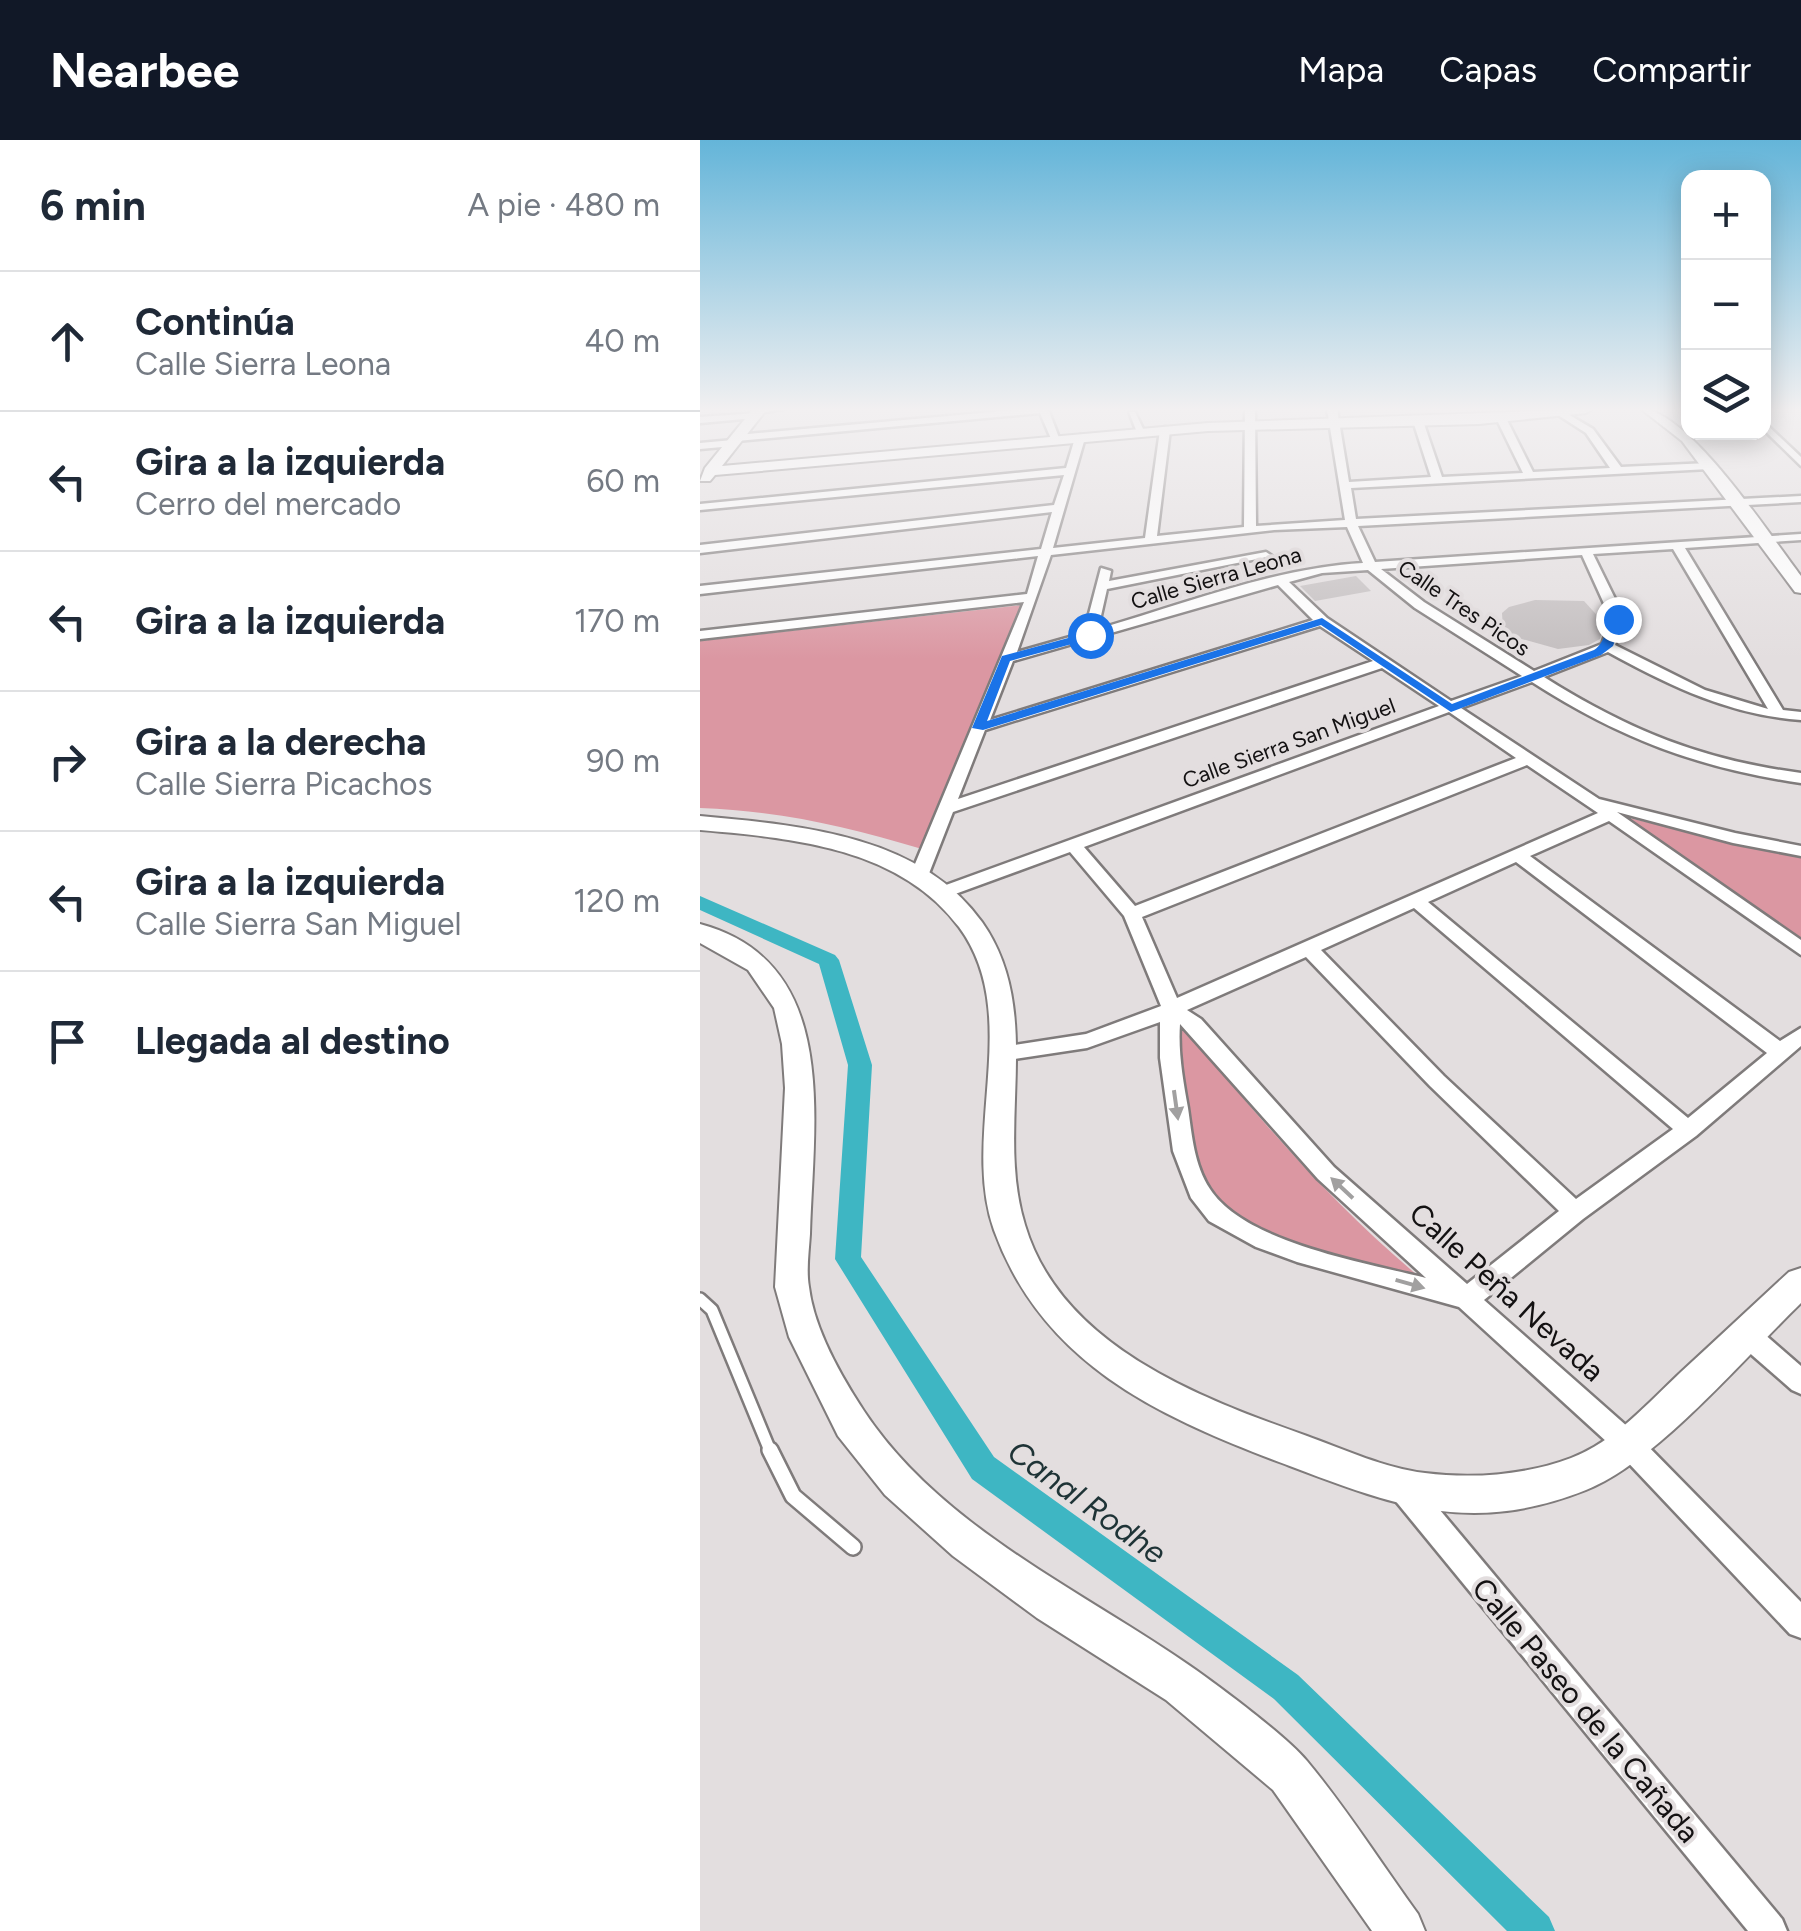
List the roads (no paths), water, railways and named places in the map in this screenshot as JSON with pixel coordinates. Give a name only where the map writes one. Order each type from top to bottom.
[{"type":"street","points":[[700,507],[848,493]]},
{"type":"street","points":[[930,884],[945,809],[1032,597],[1064,493]]},
{"type":"street","points":[[1151,539],[1157,493]]},
{"type":"street","points":[[1250,493],[1250,529]]},
{"type":"street","name":"Calle Tres Picos","points":[[1346,493],[1350,523],[1370,566],[1415,603],[1608,723],[1654,745],[1734,768],[1801,778]]},
{"type":"street","points":[[1730,493],[1801,588]]},
{"type":"street","points":[[700,590],[1250,529],[1801,499]]},
{"type":"street","points":[[700,549],[1060,508]]},
{"type":"street","name":"Calle Sierra Leona","points":[[1006,659],[1321,569],[1801,538]]},
{"type":"street","points":[[1676,544],[1779,715]]},
{"type":"street","points":[[1585,550],[1616,610],[1618,619],[1608,646],[1710,699],[1779,715],[1801,716]]},
{"type":"street","points":[[1101,586],[1266,556]]},
{"type":"street","points":[[1090,635],[1106,571]]},
{"type":"street","points":[[1279,579],[1322,622],[1587,798],[1801,949]]},
{"type":"street","points":[[700,635],[1032,597]]},
{"type":"street","points":[[978,728],[1322,622]]},
{"type":"street","name":"Calle Sierra San Miguel","points":[[930,884],[1072,845],[1451,708],[1608,646]]},
{"type":"street","points":[[945,809],[1382,663]]},
{"type":"street","points":[[1132,914],[1528,759]]},
{"type":"street","points":[[1587,798],[1734,838],[1801,851]]},
{"type":"street","points":[[1001,1054],[1086,1041],[1133,1026],[1610,814]]},
{"type":"street","points":[[700,822],[818,837],[930,884],[970,923],[990,958],[1002,1014],[1001,1187],[1009,1228],[1038,1286],[1074,1332],[1113,1366],[1184,1407],[1404,1489],[1486,1492],[1555,1482],[1587,1470],[1628,1444],[1801,1282]]},
{"type":"street","points":[[1072,845],[1132,914],[1172,1008],[1168,1028],[1182,1146],[1190,1176],[1218,1215],[1258,1237],[1468,1300],[1575,1212],[1688,1130],[1801,1035]]},
{"type":"street","points":[[1518,854],[1780,1052]]},
{"type":"street","points":[[1416,900],[1688,1130]]},
{"type":"street","points":[[700,932],[757,964],[787,1007],[796,1044],[799,1088],[792,1287],[806,1337],[852,1424],[898,1482],[967,1542],[1051,1604],[1181,1685],[1290,1774],[1401,1931]]},
{"type":"street","points":[[1308,948],[1438,1081],[1575,1212]]},
{"type":"street","name":"Calle Peña Nevada","points":[[1172,1008],[1194,1024],[1326,1174],[1628,1444],[1801,1623]]},
{"type":"street","points":[[1746,1334],[1801,1382]]},
{"type":"street","name":"Calle Paseo de la Cañada","points":[[1404,1489],[1770,1931]]},
{"type":"lane","points":[[700,1299],[712,1310],[793,1496],[853,1547]]},
{"type":"waterway","name":"Canal Rodhe","points":[[700,902],[828,960],[860,1065],[848,1259],[983,1468],[1286,1687],[1535,1931]]}]
